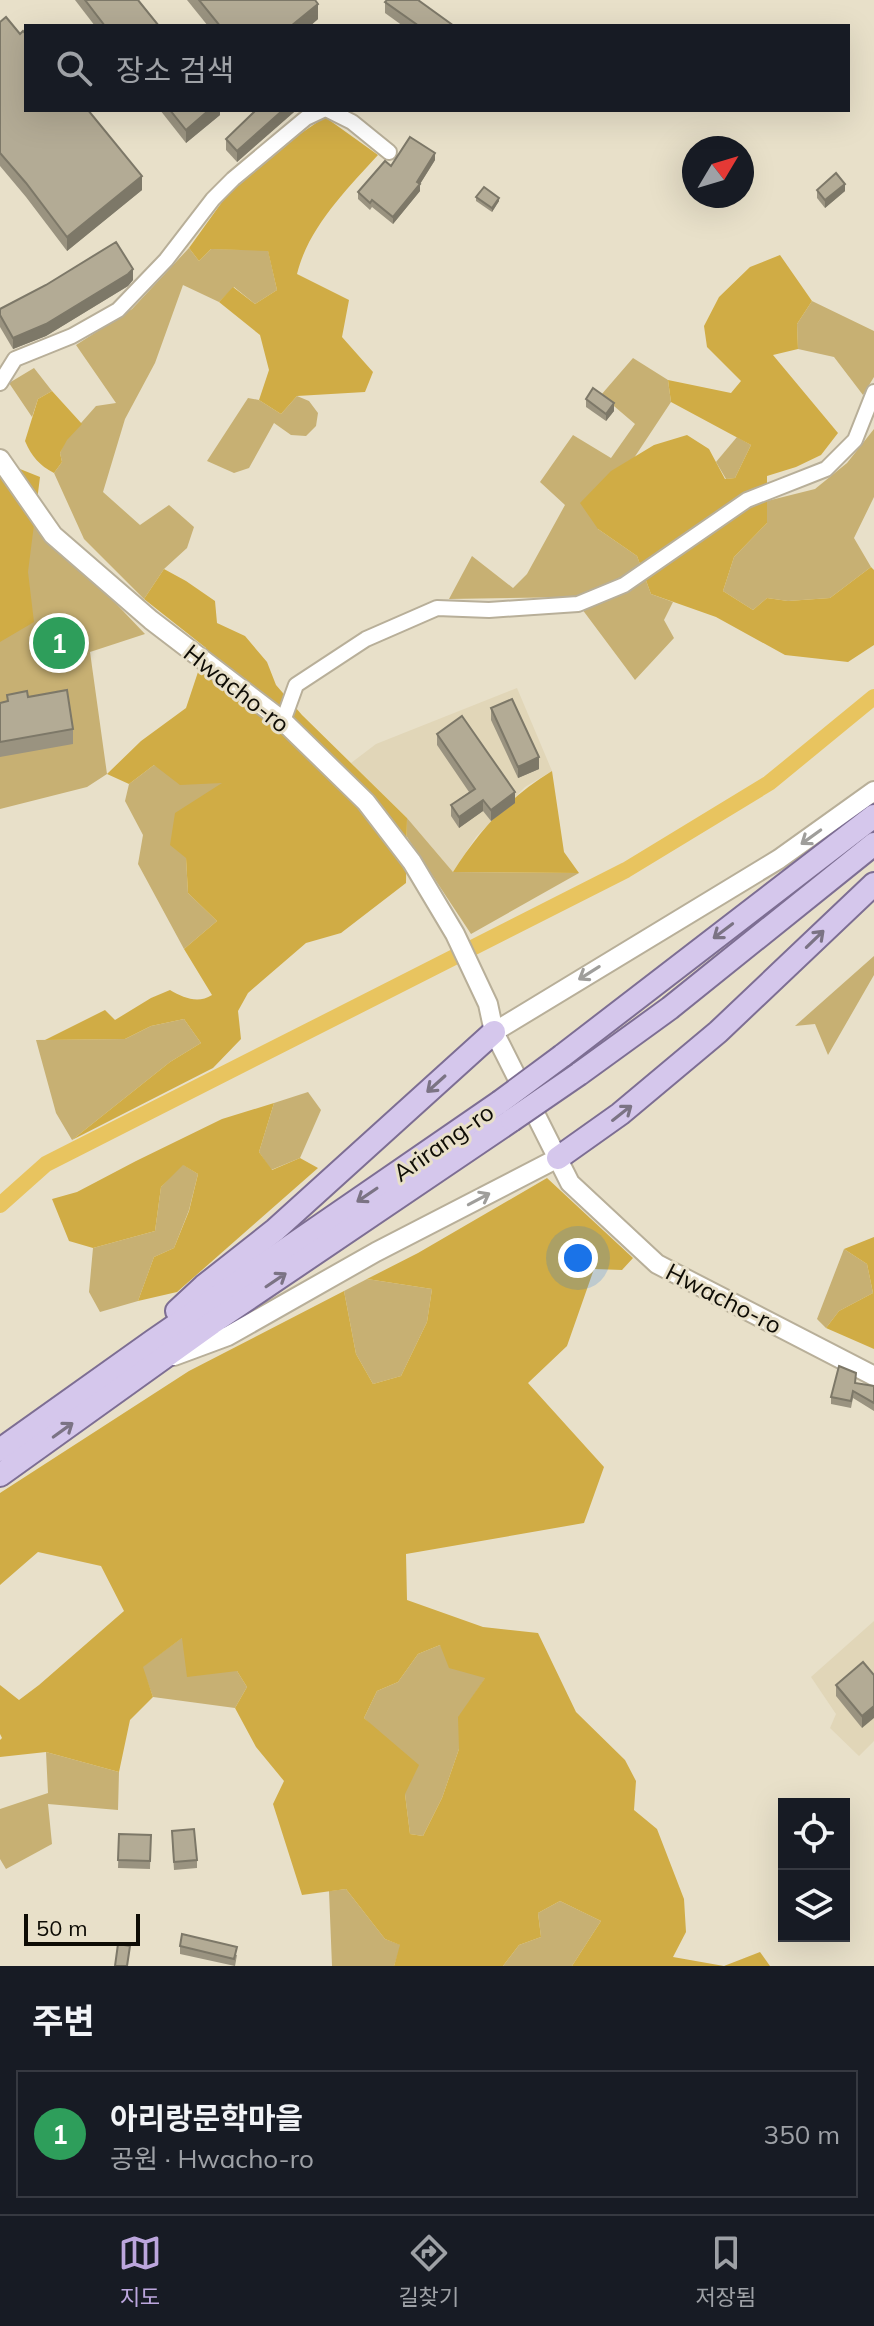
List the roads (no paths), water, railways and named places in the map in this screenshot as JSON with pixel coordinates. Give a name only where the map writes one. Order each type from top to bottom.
[{"type":"main road","name":"Arirang-ro","points":[[506,1111],[562,1056],[874,816]]},
{"type":"main road","name":"Arirang-ro","points":[[0,1450],[156,1351],[506,1111],[579,1074],[682,999],[874,844]]},
{"type":"main road","points":[[558,1158],[620,1114],[718,1032],[874,884]]},
{"type":"main road","points":[[156,1351],[175,1313],[275,1230],[494,1032]]},
{"type":"main road","name":"Arirang-ro","points":[[0,1475],[156,1351]]},
{"type":"street","points":[[0,383],[15,359],[72,336],[118,310],[166,260],[213,199],[233,179],[306,118],[321,112]]},
{"type":"street","points":[[330,112],[352,122],[389,152]]},
{"type":"street","points":[[283,721],[296,685],[366,639],[437,608],[489,610],[578,604],[624,585],[747,500],[826,469],[855,440],[874,392]]},
{"type":"street","name":"Hwacho-ro","points":[[0,459],[53,535],[151,620],[283,721],[366,802],[412,862],[455,934],[488,1004],[494,1032],[570,1183],[657,1264],[874,1376]]},
{"type":"street","points":[[494,1032],[779,859],[874,791]]},
{"type":"street","points":[[156,1351],[228,1336],[376,1252],[558,1158]]},
{"type":"waterway","points":[[0,1205],[46,1164],[626,870],[769,783],[874,697]]},
{"type":"place","name":"아리랑문학마을","points":[[59,643]]}]
